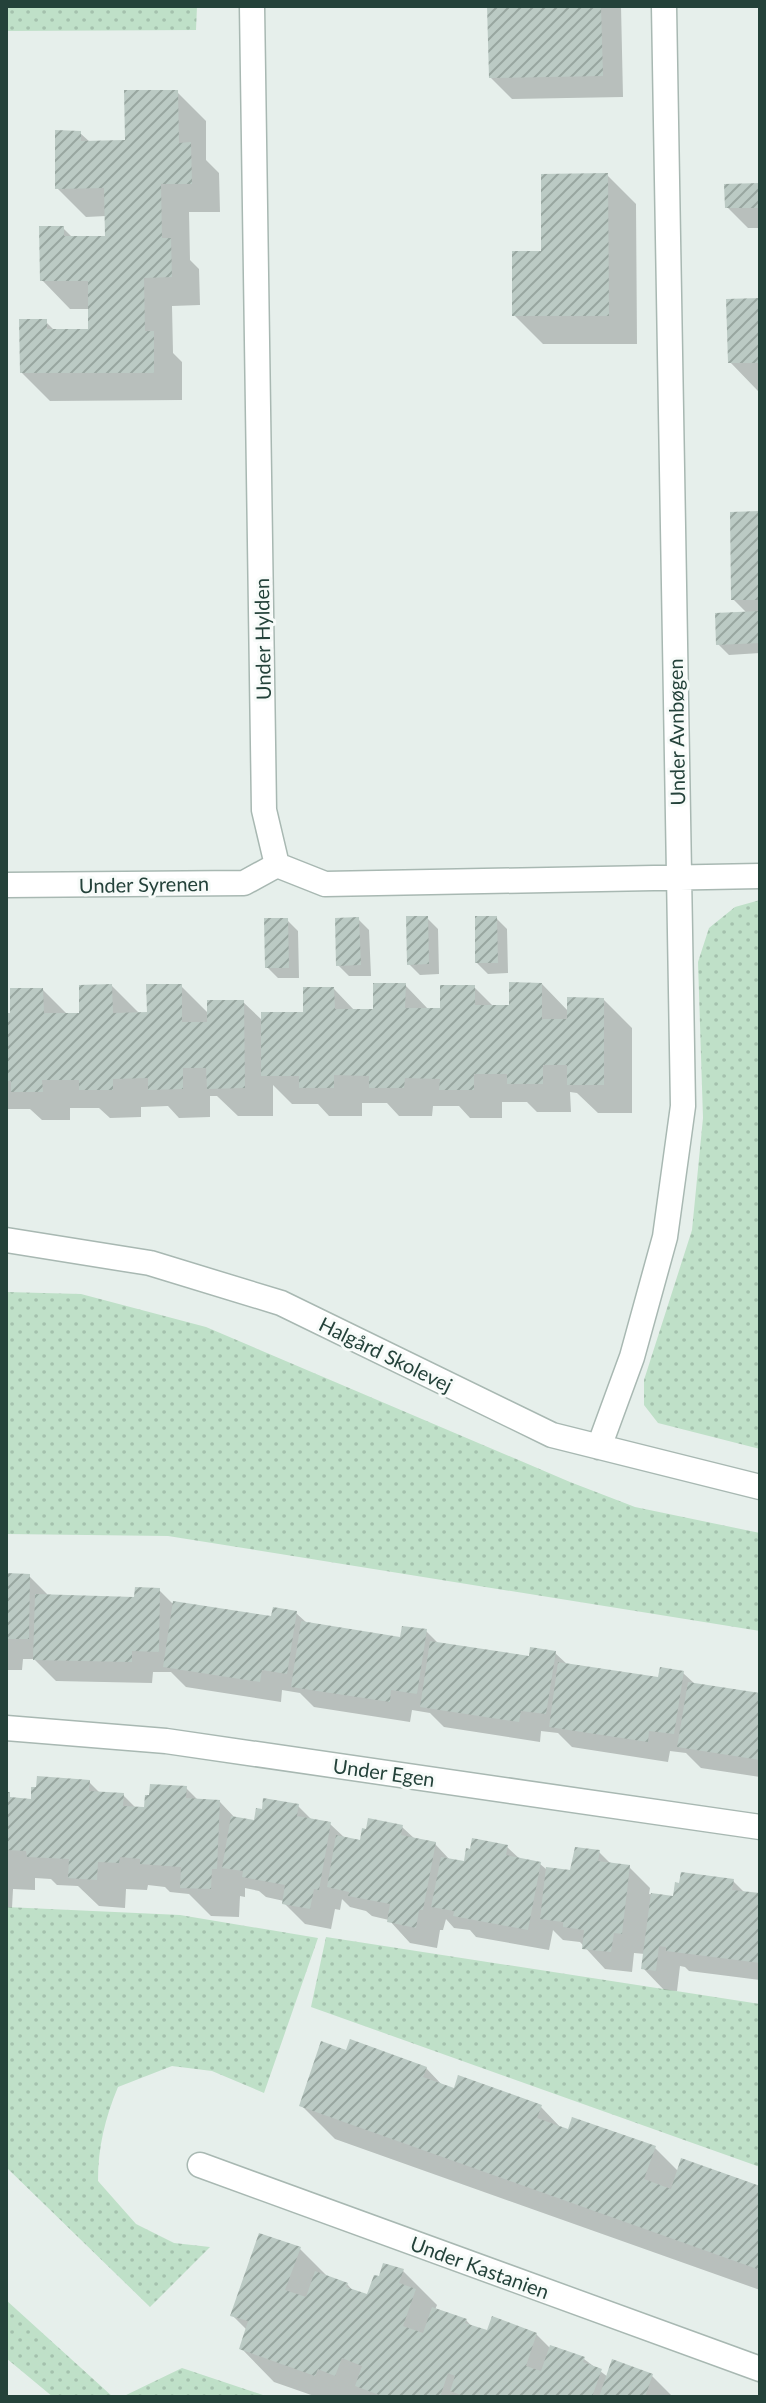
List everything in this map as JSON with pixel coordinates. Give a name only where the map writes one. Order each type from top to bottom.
[{"type":"street","name":"Under Hylden","points":[[252,6],[264,810],[277,865]]},
{"type":"street","name":"Under Avnbøgen","points":[[599,1447],[632,1357],[665,1237],[683,1106],[664,6]]},
{"type":"street","points":[[277,865],[325,884],[760,876]]},
{"type":"street","name":"Under Syrenen","points":[[6,885],[244,883],[277,865]]},
{"type":"street","name":"Halgård Skolevej","points":[[6,1240],[150,1263],[281,1303],[552,1435],[760,1487]]},
{"type":"street","name":"Under Egen","points":[[6,1728],[166,1741],[760,1827]]},
{"type":"street","name":"Under Kastanien","points":[[200,2165],[760,2369]]},
{"type":"green space","points":[[6,6],[197,6],[196,30],[6,31]]},
{"type":"green space","points":[[760,900],[760,1449],[658,1423],[644,1405],[644,1380],[692,1230],[703,1118],[698,962],[709,928],[735,907]]},
{"type":"green space","points":[[6,1292],[81,1294],[206,1327],[635,1507],[760,1533],[760,1631],[168,1536],[6,1534]]},
{"type":"green space","points":[[6,1907],[180,1915],[318,1938],[264,2093],[212,2071],[172,2066],[118,2087],[103,2133],[98,2181],[136,2224],[174,2243],[210,2247],[150,2307],[6,2167]]},
{"type":"green space","points":[[326,1937],[760,2004],[760,2167],[311,2007]]},
{"type":"green space","points":[[6,2300],[113,2397],[53,2397],[6,2358]]},
{"type":"green space","points":[[182,2368],[269,2397],[122,2397]]},
{"type":"building","points":[[487,6],[601,6],[603,76],[489,78]]},
{"type":"building","points":[[124,90],[178,90],[179,143],[191,142],[192,184],[161,184],[162,238],[171,238],[172,277],[144,278],[145,331],[154,331],[154,373],[20,373],[19,319],[47,319],[47,329],[88,329],[88,281],[40,281],[39,226],[64,226],[64,236],[105,236],[104,188],[55,189],[55,130],[81,131],[81,141],[125,140]]},
{"type":"building","points":[[608,173],[609,316],[512,316],[512,251],[541,251],[541,174]]},
{"type":"building","points":[[760,183],[760,208],[725,208],[724,184]]},
{"type":"building","points":[[760,298],[760,363],[728,363],[726,299]]},
{"type":"building","points":[[760,511],[760,600],[731,600],[730,512]]},
{"type":"building","points":[[760,611],[760,643],[716,645],[715,613]]},
{"type":"building","points":[[406,916],[428,916],[429,964],[407,965]]},
{"type":"building","points":[[475,916],[497,916],[498,963],[475,963]]},
{"type":"building","points":[[359,917],[361,965],[336,966],[335,918]]},
{"type":"building","points":[[264,918],[288,918],[289,968],[265,968]]},
{"type":"building","points":[[509,982],[542,983],[542,1019],[567,1019],[567,997],[604,998],[604,1085],[567,1085],[567,1065],[543,1065],[543,1084],[507,1084],[507,1074],[474,1074],[474,1090],[439,1090],[440,1079],[405,1078],[404,1088],[369,1088],[369,1076],[334,1075],[334,1088],[299,1088],[299,1076],[261,1076],[261,1012],[303,1012],[303,987],[334,987],[335,1009],[373,1009],[373,983],[406,983],[405,1008],[440,1008],[440,985],[475,985],[475,1005],[509,1005]]},
{"type":"building","points":[[112,984],[113,1013],[147,1012],[146,984],[182,984],[182,1022],[207,1022],[207,1000],[244,1000],[245,1088],[207,1089],[206,1068],[183,1068],[183,1089],[148,1090],[148,1078],[113,1079],[113,1090],[79,1090],[79,1080],[42,1080],[43,1092],[11,1092],[11,1081],[6,1081],[6,1013],[10,1013],[10,988],[43,988],[44,1013],[79,1013],[79,985]]},
{"type":"building","points":[[6,1573],[30,1574],[29,1639],[6,1639]]},
{"type":"building","points":[[135,1587],[160,1588],[159,1652],[132,1651],[132,1662],[33,1660],[35,1594],[134,1597]]},
{"type":"building","points":[[173,1601],[271,1616],[273,1607],[297,1611],[287,1674],[262,1670],[260,1682],[163,1667]]},
{"type":"building","points":[[301,1621],[400,1637],[402,1626],[427,1629],[417,1694],[391,1690],[390,1702],[291,1687]]},
{"type":"building","points":[[430,1641],[529,1656],[530,1647],[556,1651],[546,1714],[521,1711],[519,1722],[420,1707]]},
{"type":"building","points":[[558,1662],[658,1677],[660,1667],[684,1671],[674,1734],[649,1731],[648,1742],[549,1727]]},
{"type":"building","points":[[688,1682],[760,1693],[760,1760],[677,1747]]},
{"type":"building","points":[[37,1776],[90,1780],[89,1791],[124,1793],[123,1806],[144,1807],[150,1784],[187,1786],[186,1798],[220,1800],[217,1869],[212,1869],[211,1889],[180,1888],[181,1867],[140,1864],[140,1859],[120,1857],[119,1863],[98,1862],[97,1880],[68,1878],[69,1859],[27,1857],[26,1851],[6,1850],[6,1792],[10,1792],[10,1797],[31,1799],[31,1787],[36,1787]]},
{"type":"building","points":[[263,1798],[299,1804],[297,1816],[331,1822],[319,1890],[314,1889],[310,1909],[282,1904],[285,1885],[242,1877],[243,1871],[222,1868],[231,1816],[254,1820],[256,1808],[262,1809]]},
{"type":"building","points":[[368,1818],[403,1825],[401,1835],[436,1842],[423,1910],[419,1910],[416,1928],[387,1922],[390,1904],[348,1896],[349,1892],[327,1887],[336,1835],[360,1840]]},
{"type":"building","points":[[472,1838],[508,1845],[506,1855],[541,1862],[528,1930],[453,1916],[454,1911],[431,1907],[441,1857],[464,1861]]},
{"type":"building","points":[[575,1847],[600,1850],[598,1861],[630,1865],[622,1934],[614,1933],[611,1952],[582,1949],[584,1930],[563,1927],[563,1922],[540,1919],[546,1867],[570,1870]]},
{"type":"building","points":[[681,1872],[734,1879],[732,1890],[760,1893],[760,1963],[666,1951],[666,1947],[659,1946],[656,1971],[641,1969],[651,1893],[673,1896],[675,1882],[679,1883]]},
{"type":"building","points":[[350,2039],[427,2067],[423,2077],[454,2088],[458,2075],[542,2105],[537,2118],[568,2129],[572,2117],[656,2146],[644,2179],[671,2189],[681,2158],[760,2186],[760,2270],[299,2106],[321,2041],[346,2050]]},
{"type":"building","points":[[259,2233],[301,2247],[285,2290],[306,2297],[315,2271],[367,2294],[374,2275],[379,2276],[383,2263],[404,2269],[399,2283],[416,2289],[403,2326],[423,2333],[432,2307],[467,2319],[465,2323],[487,2330],[492,2316],[537,2333],[526,2366],[541,2371],[550,2345],[585,2357],[583,2362],[602,2369],[592,2397],[466,2397],[450,2391],[455,2376],[448,2373],[440,2397],[385,2397],[355,2386],[362,2366],[342,2358],[335,2376],[318,2369],[315,2376],[239,2349],[248,2321],[230,2316]]},
{"type":"building","points":[[612,2359],[653,2374],[645,2397],[599,2397]]}]
